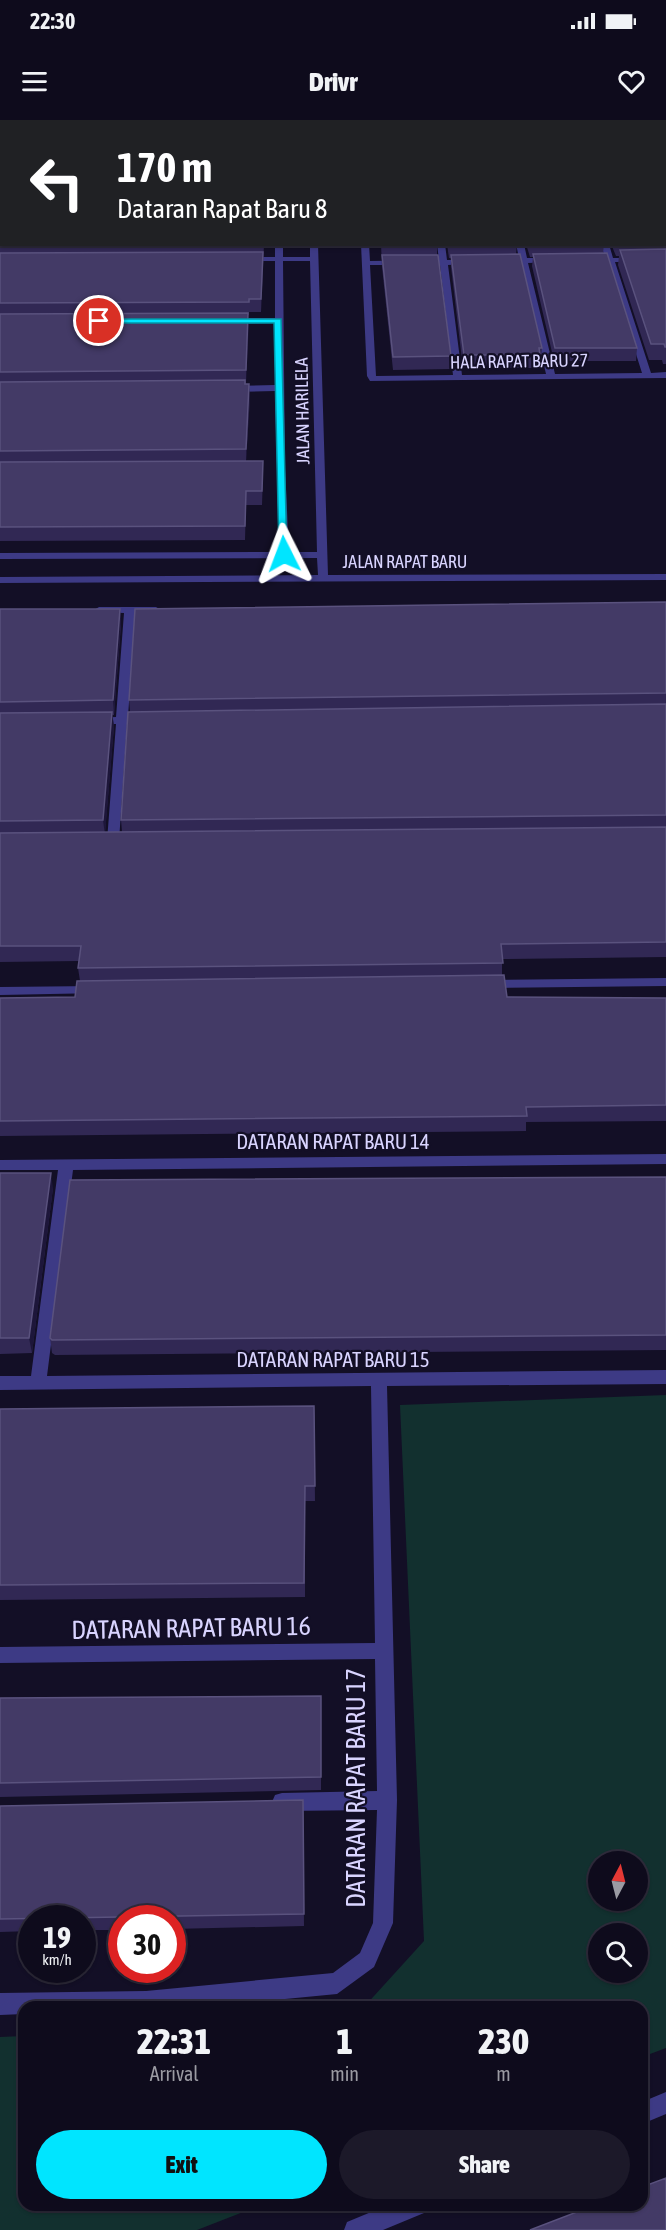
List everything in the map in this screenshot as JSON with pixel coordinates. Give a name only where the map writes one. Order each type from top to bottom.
[{"type":"street","points":[[279,246],[280,468],[284,554]]},
{"type":"street","name":"JALAN HARILELA","points":[[314,246],[323,577]]},
{"type":"street","points":[[365,246],[367,264],[478,262]]},
{"type":"street","points":[[441,246],[458,379]]},
{"type":"street","points":[[520,246],[551,377]]},
{"type":"street","points":[[606,246],[647,375]]},
{"type":"street","points":[[233,260],[314,260]]},
{"type":"street","points":[[489,262],[567,260]]},
{"type":"street","points":[[577,260],[666,260]]},
{"type":"street","name":"HALA RAPAT BARU 27","points":[[367,264],[371,376],[373,379],[666,375]]},
{"type":"street","points":[[219,321],[278,320]]},
{"type":"street","points":[[221,389],[279,388]]},
{"type":"street","points":[[268,468],[280,468]]},
{"type":"street","name":"JALAN RAPAT BARU","points":[[0,556],[321,555]]},
{"type":"street","name":"JALAN RAPAT BARU","points":[[0,580],[666,577]]},
{"type":"street","points":[[82,610],[165,610]]},
{"type":"street","points":[[113,841],[130,610]]},
{"type":"street","points":[[79,721],[157,720]]},
{"type":"street","points":[[476,984],[666,982]]},
{"type":"street","points":[[0,991],[107,989]]},
{"type":"street","name":"DATARAN RAPAT BARU 14","points":[[0,1165],[666,1159]]},
{"type":"street","points":[[38,1383],[66,1164]]},
{"type":"street","name":"DATARAN RAPAT BARU 15","points":[[0,1383],[666,1377]]},
{"type":"street","name":"DATARAN RAPAT BARU 17","points":[[156,2001],[338,1983],[367,1960],[383,1923],[387,1800],[379,1381]]},
{"type":"street","name":"DATARAN RAPAT BARU 16","points":[[0,1655],[383,1651]]},
{"type":"street","points":[[258,1803],[387,1800]]},
{"type":"street","name":"DATARAN RAPAT BARU 17","points":[[0,2004],[18,2004]]},
{"type":"street","points":[[648,2110],[666,2103]]},
{"type":"street","points":[[355,2230],[401,2211]]},
{"type":"green space","points":[[666,1395],[666,2048],[648,2055],[648,2001],[369,2001],[424,1941],[400,1405]]},
{"type":"green space","points":[[18,2036],[18,2211],[246,2211],[197,2230],[0,2230],[0,2037]]},
{"type":"building","points":[[666,249],[665,347],[664,344],[651,344],[620,250]]},
{"type":"building","points":[[263,252],[261,299],[249,299],[249,302],[0,303],[0,253]]},
{"type":"building","points":[[607,253],[637,348],[555,348],[533,254]]},
{"type":"building","points":[[520,254],[542,348],[539,348],[540,355],[464,355],[451,255]]},
{"type":"building","points":[[382,255],[438,255],[451,356],[393,357]]},
{"type":"building","points":[[248,313],[246,370],[0,372],[0,314]]},
{"type":"building","points":[[245,380],[245,384],[249,384],[246,449],[0,451],[0,382]]},
{"type":"building","points":[[263,461],[262,491],[246,491],[245,526],[0,527],[0,462]]},
{"type":"building","points":[[666,602],[666,693],[129,700],[135,609]]},
{"type":"building","points":[[0,609],[120,609],[113,700],[0,702]]},
{"type":"building","points":[[666,704],[666,815],[121,820],[128,712]]},
{"type":"building","points":[[112,712],[103,820],[0,821],[0,713]]},
{"type":"building","points":[[666,827],[666,942],[501,944],[503,963],[78,968],[81,946],[0,946],[0,833]]},
{"type":"building","points":[[504,975],[507,997],[666,998],[666,1105],[526,1107],[527,1116],[0,1121],[0,998],[75,997],[77,981]]},
{"type":"building","points":[[0,1173],[51,1173],[29,1338],[0,1338]]},
{"type":"building","points":[[666,1177],[666,1335],[52,1340],[50,1338],[70,1180]]},
{"type":"building","points":[[314,1406],[315,1486],[305,1486],[304,1583],[0,1585],[0,1409]]},
{"type":"building","points":[[321,1696],[321,1777],[0,1783],[0,1698]]},
{"type":"building","points":[[303,1800],[304,1914],[186,1916],[186,1905],[108,1905],[108,1917],[96,1917],[96,1905],[18,1905],[18,1919],[0,1919],[0,1806]]},
{"type":"building","points":[[666,2178],[666,2230],[530,2230],[579,2211],[648,2211],[648,2185]]},
{"type":"route","points":[[99,321],[278,320],[284,554]]}]
